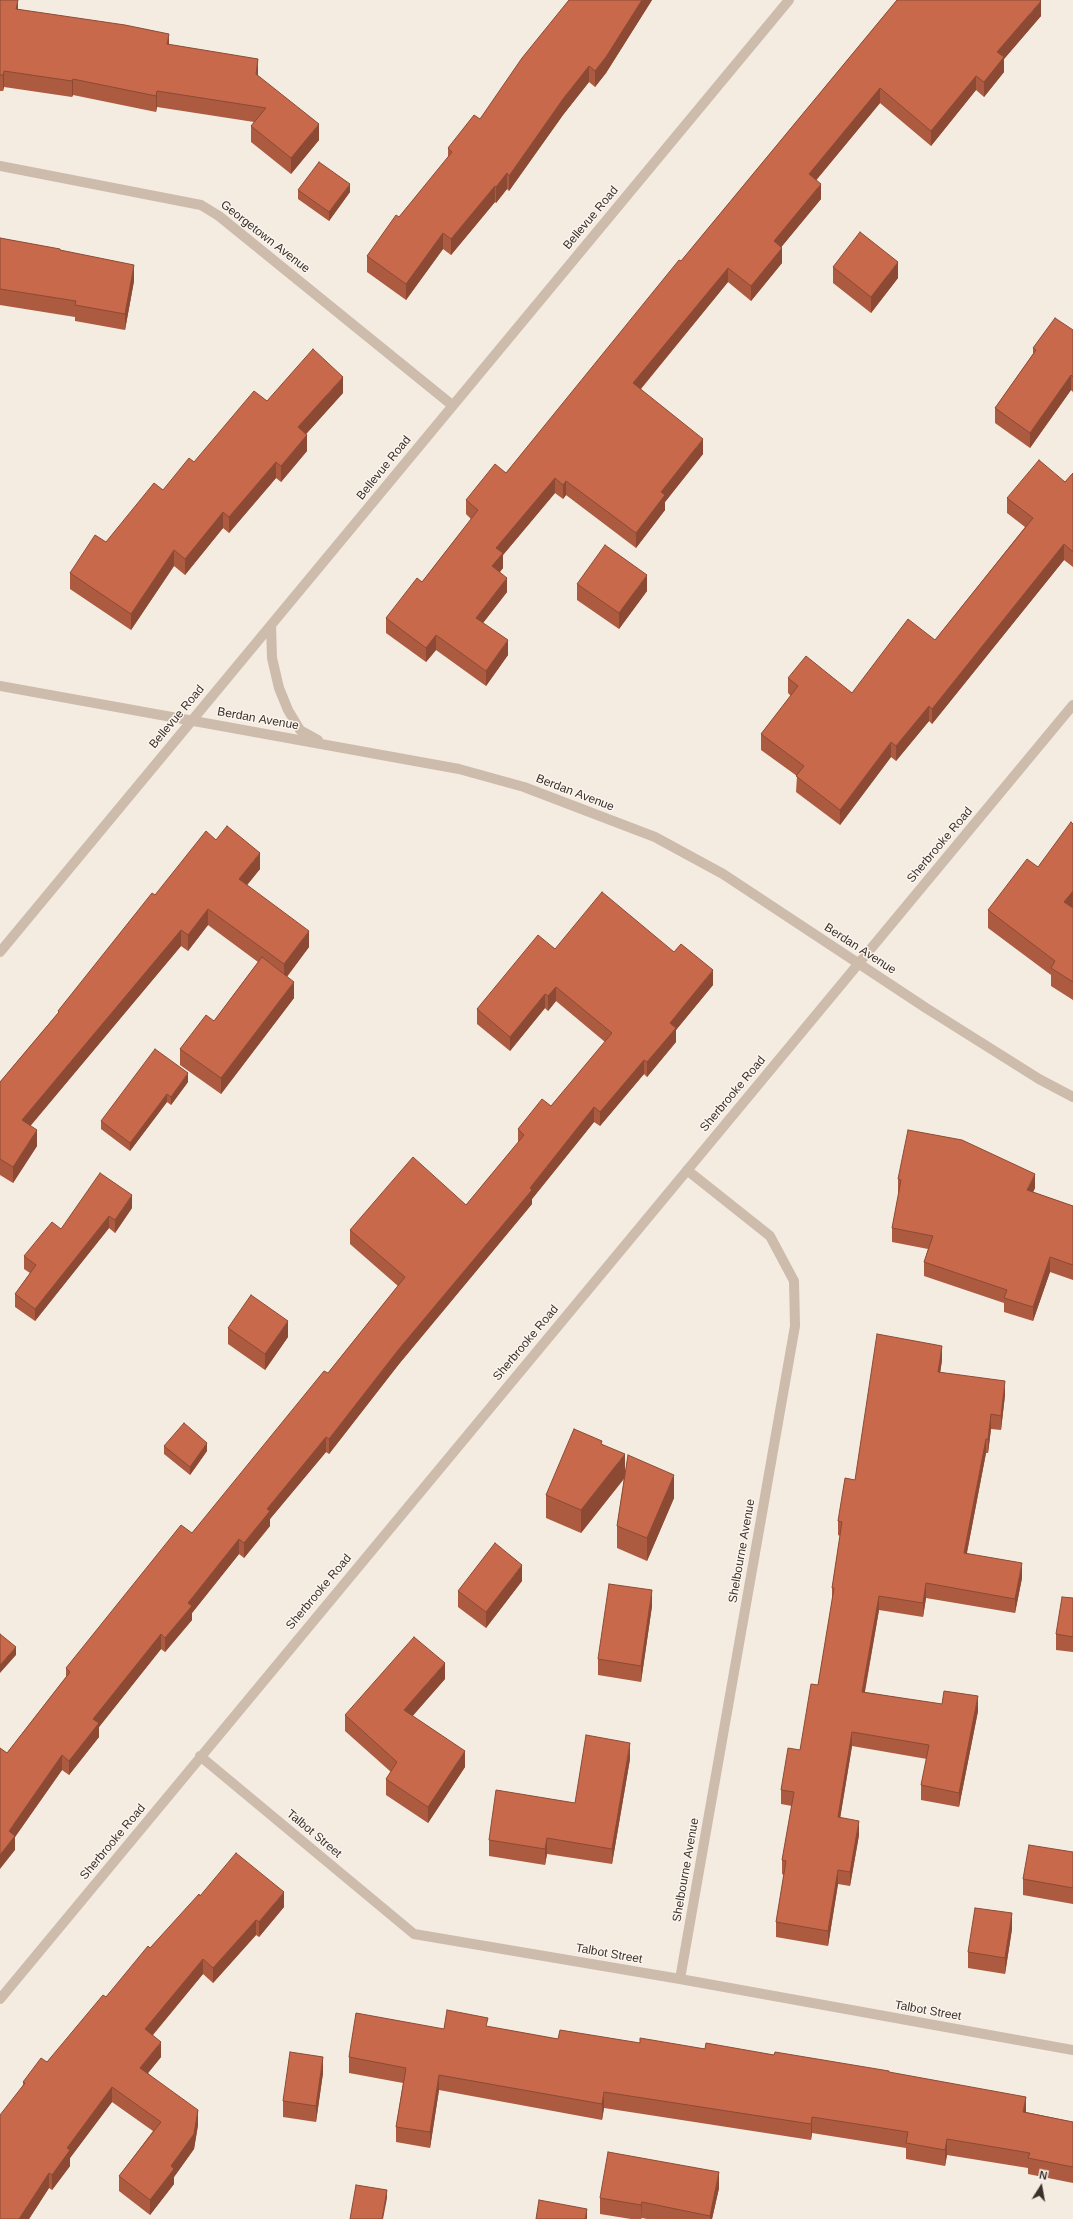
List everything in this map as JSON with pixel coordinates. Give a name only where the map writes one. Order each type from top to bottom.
[{"type":"street","name":"Bellevue Road","points":[[0,952],[191,719],[271,625],[788,0]]},
{"type":"street","name":"Georgetown Avenue","points":[[0,166],[200,205],[220,216],[452,405]]},
{"type":"street","points":[[271,625],[272,658],[279,688],[288,710],[300,730],[325,744]]},
{"type":"street","name":"Berdan Avenue","points":[[0,686],[191,719],[466,771],[524,787],[655,836],[723,874],[859,964],[1039,1079],[1073,1098]]},
{"type":"street","name":"Sherbrooke Road","points":[[0,1998],[1073,705]]},
{"type":"street","name":"Shelbourne Avenue","points":[[680,1979],[795,1326],[794,1281],[770,1236],[687,1170]]},
{"type":"street","name":"Talbot Street","points":[[200,1756],[414,1934],[680,1979],[1073,2050]]},
{"type":"building","points":[[0,0],[18,0],[16,9],[125,25],[169,34],[167,44],[258,59],[256,74],[319,124],[291,158],[251,126],[266,108],[157,91],[156,96],[73,79],[72,81],[4,71],[3,75],[0,75]]},
{"type":"building","points":[[569,0],[642,0],[606,57],[595,71],[589,66],[563,99],[509,176],[507,173],[451,239],[443,233],[406,284],[367,256],[396,215],[399,217],[452,152],[448,148],[474,115],[480,119],[522,58]]},
{"type":"building","points":[[897,0],[1041,1],[997,52],[1004,57],[984,82],[976,76],[931,131],[880,88],[809,174],[821,184],[774,241],[782,248],[751,286],[728,268],[633,383],[703,439],[661,492],[665,495],[636,533],[566,481],[563,485],[555,478],[496,548],[503,553],[492,566],[507,578],[476,618],[508,640],[486,671],[436,635],[426,648],[386,618],[417,578],[422,582],[478,510],[466,500],[495,464],[506,473],[679,260],[681,261]]},
{"type":"building","points":[[319,162],[350,184],[329,212],[298,190]]},
{"type":"building","points":[[860,232],[898,262],[871,297],[833,267]]},
{"type":"building","points":[[0,238],[134,265],[125,314],[75,305],[76,301],[0,289]]},
{"type":"building","points":[[1055,318],[1073,330],[1073,377],[1071,375],[1030,433],[995,408],[1036,350],[1033,348]]},
{"type":"building","points":[[313,349],[343,377],[298,427],[307,435],[281,466],[276,462],[229,517],[223,512],[185,559],[174,550],[131,614],[70,573],[95,535],[106,542],[154,483],[163,490],[189,458],[194,462],[254,391],[267,401]]},
{"type":"building","points":[[1039,460],[1065,482],[1073,473],[1073,552],[1064,544],[932,709],[929,706],[896,746],[891,742],[840,810],[796,776],[804,766],[761,734],[798,686],[788,678],[806,656],[852,693],[908,619],[935,640],[1033,518],[1007,498]]},
{"type":"building","points":[[605,545],[647,575],[619,613],[577,584]]},
{"type":"building","points":[[1071,822],[1073,824],[1073,891],[1064,902],[1073,908],[1073,982],[1051,968],[1055,961],[988,910],[1027,859],[1038,867]]},
{"type":"building","points":[[227,826],[260,853],[239,879],[309,931],[284,964],[208,909],[188,935],[181,930],[22,1120],[37,1130],[13,1167],[0,1159],[0,1082],[59,1012],[58,1011],[152,893],[155,895],[206,831],[216,840]]},
{"type":"building","points":[[602,892],[674,952],[681,944],[713,970],[670,1023],[676,1028],[647,1062],[644,1060],[600,1112],[594,1107],[530,1188],[532,1190],[399,1349],[329,1439],[326,1437],[267,1509],[270,1511],[244,1543],[239,1539],[188,1603],[192,1606],[165,1638],[161,1634],[93,1719],[99,1723],[69,1761],[62,1755],[9,1831],[15,1836],[0,1855],[0,1748],[7,1753],[70,1672],[66,1668],[181,1525],[192,1533],[324,1371],[328,1373],[405,1277],[350,1230],[413,1157],[466,1205],[524,1135],[518,1129],[542,1099],[551,1106],[612,1033],[556,987],[548,996],[545,994],[510,1037],[477,1009],[538,935],[555,949]]},
{"type":"building","points":[[262,957],[294,982],[221,1078],[180,1049],[206,1015],[214,1021]]},
{"type":"building","points":[[155,1049],[188,1073],[171,1097],[167,1094],[130,1143],[101,1121]]},
{"type":"building","points":[[908,1130],[962,1140],[1035,1174],[1027,1190],[1073,1206],[1073,1265],[1050,1257],[1033,1307],[1004,1298],[1007,1290],[924,1262],[933,1236],[892,1228],[901,1180],[898,1179]]},
{"type":"building","points":[[100,1173],[132,1195],[115,1220],[109,1216],[35,1309],[15,1294],[36,1265],[24,1256],[52,1222],[61,1229]]},
{"type":"building","points":[[251,1295],[288,1321],[265,1354],[228,1328]]},
{"type":"building","points":[[877,1334],[942,1346],[938,1372],[1005,1381],[1001,1416],[991,1414],[988,1439],[986,1439],[964,1553],[1022,1563],[1015,1599],[926,1583],[923,1603],[879,1596],[862,1692],[942,1704],[944,1691],[978,1696],[959,1793],[921,1785],[929,1745],[852,1732],[838,1817],[859,1821],[850,1872],[838,1870],[828,1931],[776,1922],[786,1861],[782,1860],[794,1792],[781,1790],[788,1748],[800,1750],[811,1684],[818,1685],[834,1588],[832,1588],[842,1522],[838,1521],[845,1478],[855,1480]]},
{"type":"building","points":[[184,1423],[207,1443],[190,1467],[164,1446]]},
{"type":"building","points":[[574,1429],[602,1441],[601,1444],[625,1454],[581,1510],[546,1495]]},
{"type":"building","points":[[628,1455],[674,1475],[647,1538],[617,1526]]},
{"type":"building","points":[[495,1543],[522,1565],[486,1612],[458,1591]]},
{"type":"building","points":[[609,1584],[652,1590],[641,1666],[598,1659]]},
{"type":"building","points":[[1062,1597],[1073,1598],[1073,1637],[1056,1634]]},
{"type":"building","points":[[0,1634],[16,1647],[0,1665]]},
{"type":"building","points":[[414,1637],[445,1663],[404,1710],[465,1751],[428,1807],[386,1779],[397,1762],[345,1715]]},
{"type":"building","points":[[586,1735],[630,1743],[612,1849],[547,1838],[545,1849],[489,1840],[496,1790],[575,1803]]},
{"type":"building","points":[[1029,1845],[1073,1852],[1073,1888],[1023,1879]]},
{"type":"building","points":[[236,1853],[284,1892],[259,1922],[256,1920],[213,1968],[203,1959],[145,2029],[161,2042],[140,2068],[198,2110],[194,2134],[171,2166],[174,2169],[150,2200],[119,2176],[161,2122],[112,2087],[67,2148],[70,2150],[52,2175],[49,2173],[19,2219],[0,2219],[0,2115],[25,2083],[23,2082],[41,2058],[47,2062],[103,1995],[106,1997],[148,1946],[150,1948],[199,1894],[200,1896]]},
{"type":"building","points":[[975,1908],[1012,1913],[1005,1958],[968,1952]]},
{"type":"building","points":[[447,2010],[488,2018],[486,2026],[558,2039],[560,2030],[640,2043],[640,2038],[705,2049],[706,2043],[774,2055],[775,2052],[889,2071],[1026,2097],[1023,2112],[1073,2122],[1073,2167],[1028,2158],[1030,2153],[947,2139],[945,2150],[906,2143],[908,2132],[812,2117],[811,2124],[604,2092],[602,2104],[439,2075],[430,2132],[396,2127],[406,2068],[349,2057],[356,2013],[444,2029]]},
{"type":"building","points":[[290,2052],[323,2057],[316,2106],[283,2101]]},
{"type":"building","points":[[608,2152],[719,2172],[710,2216],[642,2202],[641,2205],[600,2198]]},
{"type":"building","points":[[356,2185],[387,2190],[382,2219],[350,2219]]},
{"type":"building","points":[[539,2200],[587,2209],[585,2219],[536,2219]]}]
